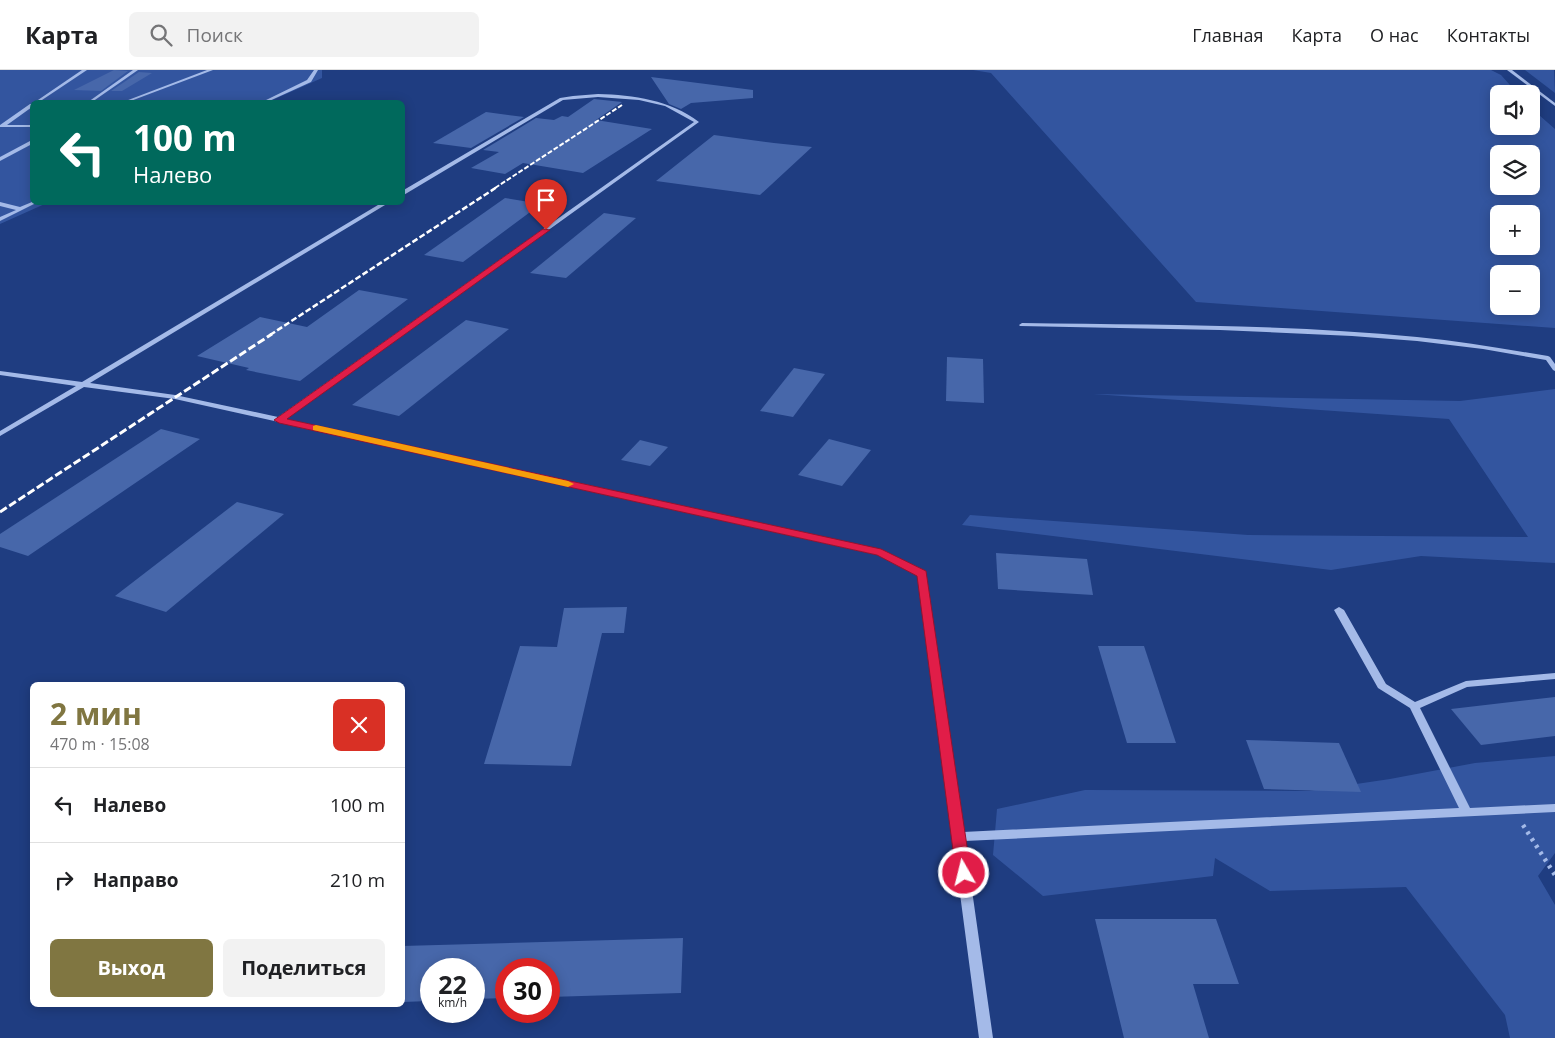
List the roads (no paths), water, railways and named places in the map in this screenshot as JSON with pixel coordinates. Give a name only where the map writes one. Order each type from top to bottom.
[{"type":"street","points":[[40,100],[85,70]]},
{"type":"street","points":[[93,100],[136,70]]},
{"type":"street","points":[[130,100],[211,70]]},
{"type":"street","points":[[268,100],[309,82],[316,70]]},
{"type":"street","points":[[1509,70],[1555,105]]},
{"type":"street","points":[[279,420],[697,122],[663,104],[617,97],[578,95],[562,99],[405,192]]},
{"type":"street","points":[[1,125],[30,106]]},
{"type":"street","points":[[1,125],[30,126]]},
{"type":"street","points":[[0,159],[30,143]]},
{"type":"street","points":[[0,204],[20,209]]},
{"type":"street","points":[[0,218],[30,205]]},
{"type":"street","points":[[0,434],[85,385],[383,205]]},
{"type":"street","points":[[1022,324],[1366,334],[1500,349],[1552,358],[1555,369]]},
{"type":"street","points":[[0,373],[175,397],[881,553],[922,574],[986,1038]]},
{"type":"street","points":[[1339,610],[1382,686],[1414,706],[1466,812]]},
{"type":"street","points":[[1414,706],[1466,684],[1555,676]]},
{"type":"street","points":[[958,837],[1555,808]]},
{"type":"railway","points":[[495,188],[622,105]]},
{"type":"railway","points":[[270,335],[497,187]]},
{"type":"railway","points":[[0,512],[272,334]]}]
